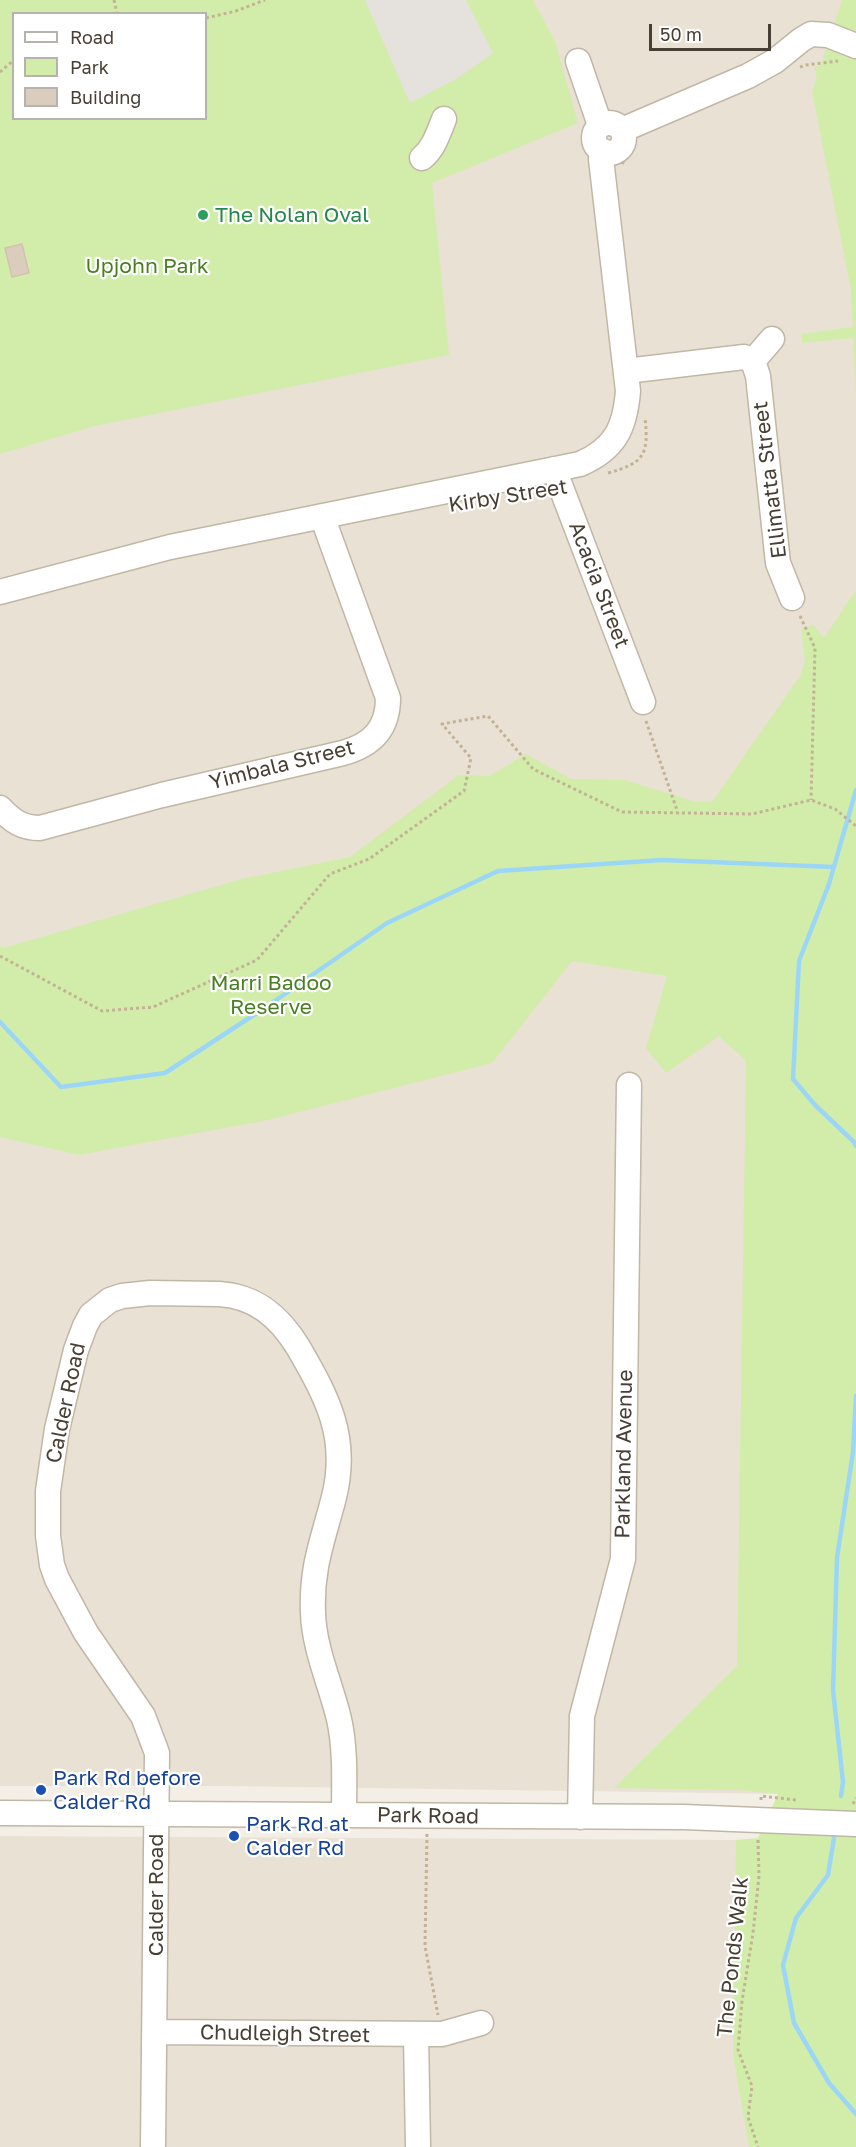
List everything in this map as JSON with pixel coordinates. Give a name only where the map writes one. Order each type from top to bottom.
[{"type":"street","points":[[578,61],[620,133],[748,76],[775,61],[812,34],[828,34],[850,53]]},
{"type":"street","points":[[422,158],[435,142],[444,119]]},
{"type":"street","name":"Kirby Street","points":[[0,592],[170,547],[580,464],[591,459],[611,443],[620,430],[625,417],[628,391],[601,159],[603,151],[612,152],[620,148],[624,140],[620,133]]},
{"type":"street","points":[[626,371],[744,357],[753,361],[772,339]]},
{"type":"street","name":"Ellimatta Street","points":[[753,361],[758,376],[778,563],[792,598]]},
{"type":"street","name":"Acacia Street","points":[[554,469],[643,702]]},
{"type":"street","name":"Yimbala Street","points":[[0,808],[18,824],[28,828],[40,828],[162,795],[353,750],[374,737],[384,725],[388,711],[388,698],[322,516]]},
{"type":"street","name":"Parkland Avenue","points":[[580,1817],[582,1716],[623,1559],[629,1085]]},
{"type":"street","name":"Calder Road","points":[[153,2147],[157,1753],[143,1716],[86,1633],[57,1579],[49,1544],[48,1491],[57,1429],[74,1361],[80,1338],[91,1315],[110,1300],[122,1296],[184,1293],[230,1294],[255,1302],[279,1320],[290,1334],[327,1400],[335,1429],[338,1462],[334,1496],[315,1565],[313,1615],[317,1641],[342,1736],[345,1815]]},
{"type":"street","name":"Park Road","points":[[0,1813],[580,1817],[855,1814]]},
{"type":"street","name":"Chudleigh Street","points":[[155,2032],[416,2035],[442,2034],[481,2023]]},
{"type":"street","points":[[416,2035],[418,2147]]},
{"type":"path","points":[[207,18],[236,11],[265,0]]},
{"type":"path","points":[[797,69],[850,53]]},
{"type":"path","points":[[0,72],[12,62]]},
{"type":"path","points":[[620,133],[631,149],[622,162],[621,172]]},
{"type":"path","points":[[605,473],[628,467],[636,462],[644,451],[647,441],[645,417]]},
{"type":"path","points":[[792,598],[815,648],[811,800]]},
{"type":"path","points":[[643,702],[647,726],[678,813]]},
{"type":"path","points":[[0,956],[102,1011],[153,1007],[257,960],[330,874],[369,859],[464,791],[471,758],[442,724],[488,716],[533,769],[622,812],[752,814],[811,800],[835,809],[856,826]]},
{"type":"path","points":[[855,1814],[856,1798]]},
{"type":"path","points":[[427,1816],[425,1946],[442,2034]]},
{"type":"path","name":"The Ponds Walk","points":[[758,1838],[759,1876],[756,1910],[742,2001],[738,2050],[752,2086],[748,2116],[758,2147]]},
{"type":"shaded area","points":[[0,0],[856,0],[856,1795],[223,1786],[0,1786]]},
{"type":"shaded area","points":[[365,0],[466,0],[493,53],[458,78],[410,103]]},
{"type":"shaded area","points":[[0,1836],[736,1840],[738,2050],[780,2147],[0,2147]]},
{"type":"green space","name":"Upjohn Park","points":[[0,0],[533,0],[555,41],[578,123],[432,183],[449,355],[95,426],[0,454]]},
{"type":"green space","points":[[842,0],[856,0],[856,393],[853,338],[802,343],[802,334],[853,327],[851,290],[812,91],[817,78],[814,67],[821,65]]},
{"type":"green space","name":"Marri Badoo Reserve","points":[[856,590],[856,2147],[749,2147],[733,2055],[736,1840],[758,1838],[778,1794],[739,1790],[614,1788],[737,1666],[746,1061],[719,1036],[666,1073],[646,1048],[667,976],[572,961],[492,1063],[268,1120],[79,1155],[0,1137],[0,945],[3,948],[242,879],[350,857],[459,775],[489,776],[526,754],[571,779],[625,780],[696,802],[712,802],[800,676],[805,661],[801,629],[813,625],[824,638]]},
{"type":"building","points":[[22,244],[29,273],[12,277],[5,248]]},
{"type":"waterway","points":[[856,790],[829,884],[799,961],[793,1079],[856,1146]]},
{"type":"waterway","points":[[0,1022],[61,1087],[165,1073],[269,1005],[387,923],[498,871],[662,860],[834,867]]},
{"type":"waterway","points":[[841,1796],[843,1782],[833,1690],[837,1558],[853,1452],[856,1396]]},
{"type":"waterway","points":[[835,1832],[828,1875],[796,1918],[783,1965],[794,2023],[829,2083],[856,2114]]},
{"type":"place","name":"The Nolan Oval","points":[[203,215]]},
{"type":"place","name":"Park Rd before Calder Rd","points":[[41,1790]]},
{"type":"place","name":"Park Rd at Calder Rd","points":[[234,1836]]}]
